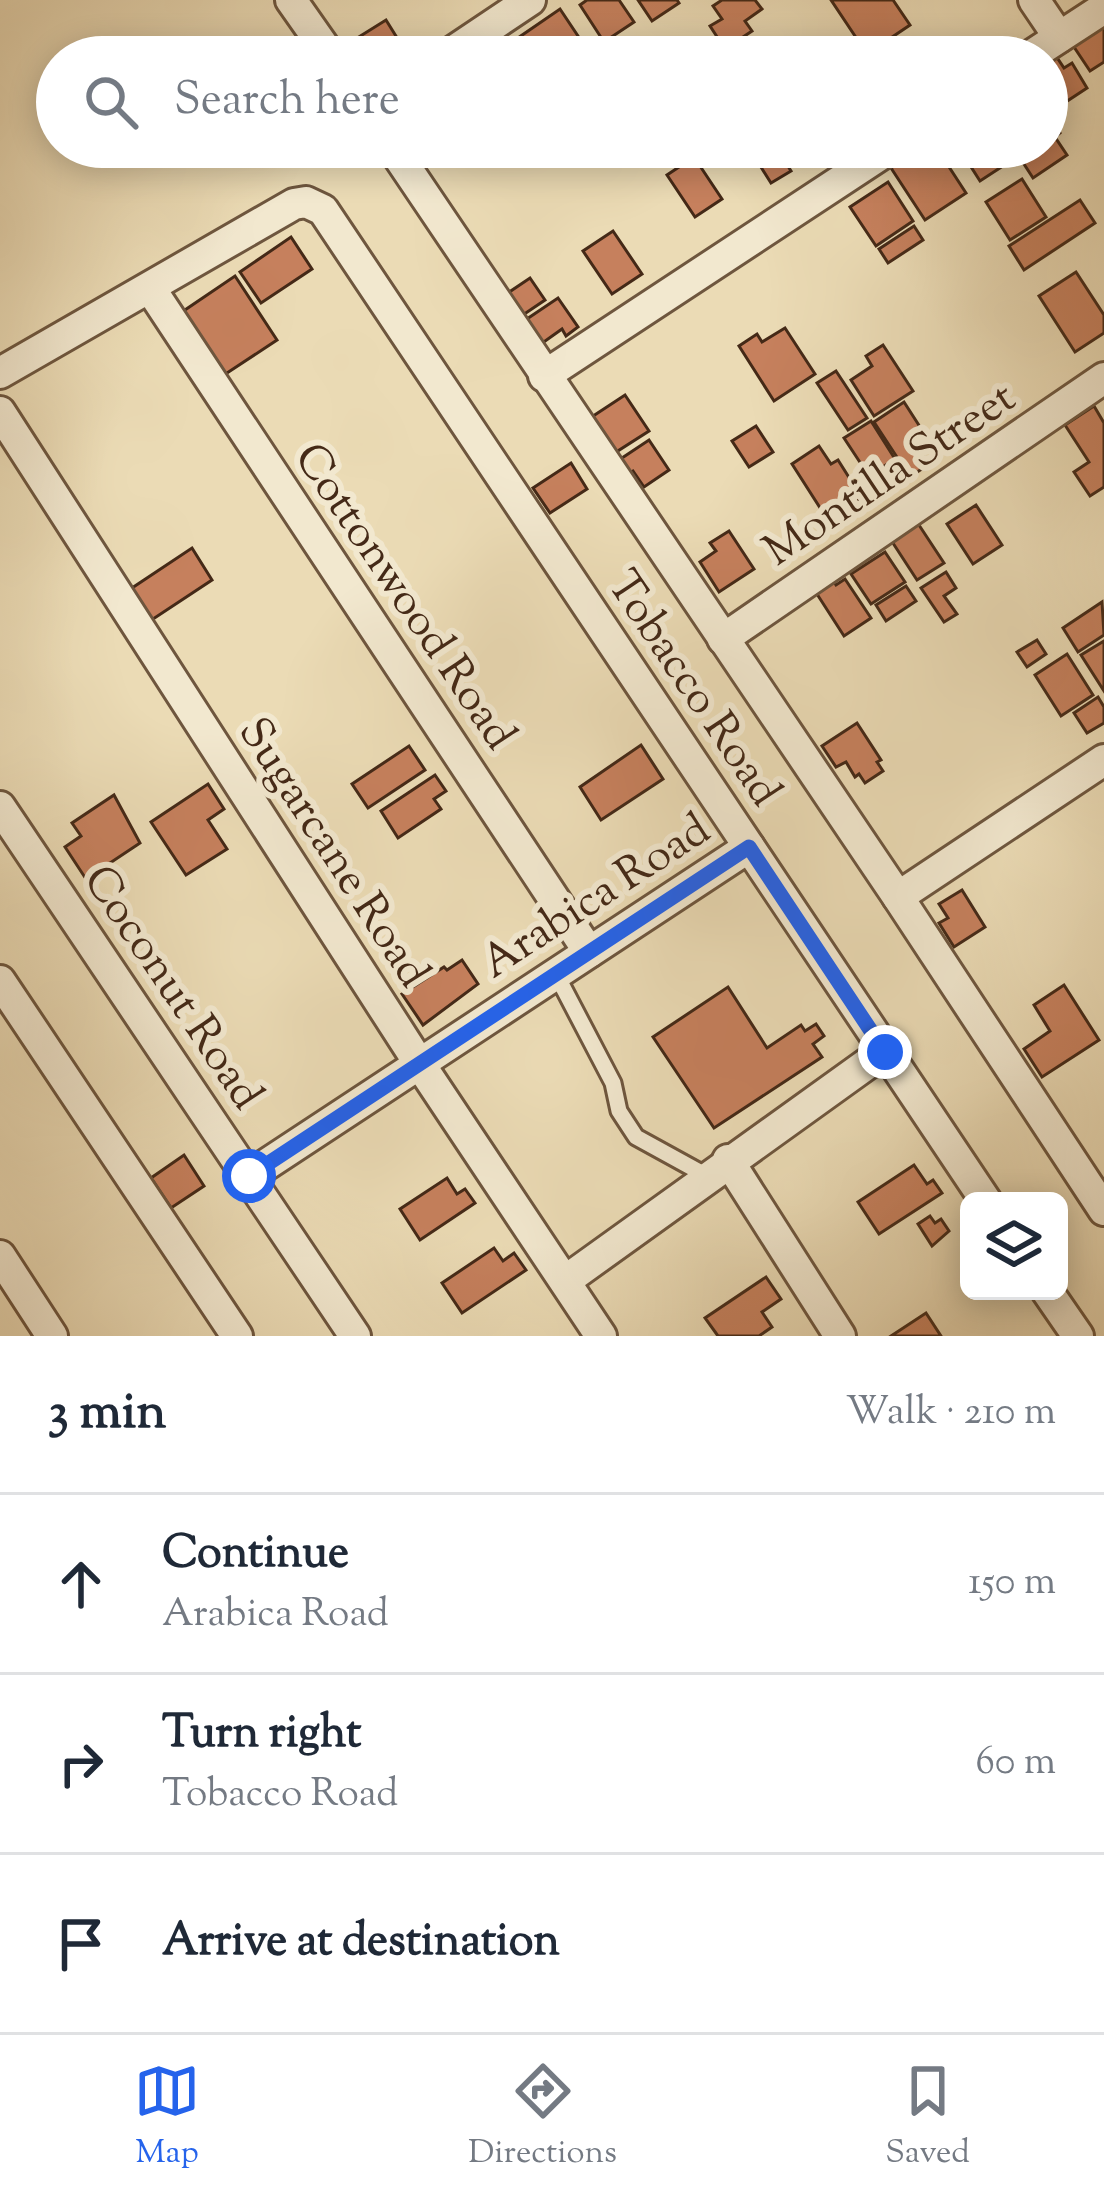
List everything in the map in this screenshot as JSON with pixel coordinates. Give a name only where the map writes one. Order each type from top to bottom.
[{"type":"street","points":[[291,0],[316,36]]},
{"type":"street","points":[[476,36],[530,0]]},
{"type":"street","points":[[1034,0],[1058,36]]},
{"type":"street","points":[[1061,36],[1104,8]]},
{"type":"street","points":[[406,168],[1104,1210]]},
{"type":"street","points":[[544,376],[860,168]]},
{"type":"street","name":"Tobacco Road","points":[[150,288],[300,202],[315,205],[333,222],[980,1192]]},
{"type":"street","points":[[0,373],[150,288]]},
{"type":"street","name":"Cottonwood Road","points":[[150,288],[589,952]]},
{"type":"street","name":"Montilla Street","points":[[723,639],[1104,378]]},
{"type":"street","name":"Sugarcane Road","points":[[0,412],[418,1063],[601,1336]]},
{"type":"street","points":[[898,898],[1104,760]]},
{"type":"street","name":"Coconut Road","points":[[0,807],[355,1336]]},
{"type":"street","name":"Arabica Road","points":[[249,1176],[749,847]]},
{"type":"street","points":[[0,981],[237,1336]]},
{"type":"street","points":[[565,1281],[885,1052]]},
{"type":"street","points":[[717,1168],[841,1336]]},
{"type":"street","points":[[0,1256],[52,1336]]},
{"type":"street","points":[[1053,1300],[1078,1336]]},
{"type":"lane","points":[[556,974],[613,1083],[619,1111],[635,1137],[717,1168]]},
{"type":"building","points":[[587,0],[619,0],[634,22],[613,36],[600,36],[580,5]]},
{"type":"building","points":[[638,0],[677,0],[679,3],[652,21]]},
{"type":"building","points":[[722,0],[755,0],[762,9],[745,21],[752,31],[744,36],[717,36],[710,26],[722,19],[713,6]]},
{"type":"building","points":[[831,0],[893,0],[910,25],[894,36],[855,36]]},
{"type":"building","points":[[560,9],[578,36],[521,36]]},
{"type":"building","points":[[386,20],[396,36],[360,36]]},
{"type":"building","points":[[1104,23],[1104,62],[1090,71],[1072,44]]},
{"type":"building","points":[[1072,63],[1087,88],[1068,100],[1068,66]]},
{"type":"building","points":[[678,168],[701,168],[722,199],[695,217],[667,175]]},
{"type":"building","points":[[762,168],[789,168],[791,171],[771,183]]},
{"type":"building","points":[[891,168],[950,168],[966,193],[925,220]]},
{"type":"building","points":[[972,168],[1000,168],[980,181]]},
{"type":"building","points":[[1027,168],[1048,168],[1033,178]]},
{"type":"building","points":[[1022,179],[1046,217],[1010,240],[986,202]]},
{"type":"building","points":[[888,182],[913,221],[876,246],[850,207]]},
{"type":"building","points":[[1080,200],[1095,223],[1024,270],[1009,246]]},
{"type":"building","points":[[914,226],[923,240],[888,263],[879,249]]},
{"type":"building","points":[[613,231],[642,274],[612,294],[583,251]]},
{"type":"building","points":[[291,237],[312,269],[261,303],[240,272]]},
{"type":"building","points":[[1076,272],[1104,315],[1104,333],[1075,352],[1039,296]]},
{"type":"building","points":[[235,276],[277,340],[224,375],[182,312]]},
{"type":"building","points":[[530,278],[545,300],[514,321],[499,299]]},
{"type":"building","points":[[558,298],[578,327],[566,336],[562,329],[534,349],[518,325]]},
{"type":"building","points":[[785,328],[815,374],[774,401],[739,346],[757,334],[762,342]]},
{"type":"building","points":[[883,345],[913,391],[874,416],[851,380],[872,366],[866,356]]},
{"type":"building","points":[[836,371],[867,418],[848,430],[817,383]]},
{"type":"building","points":[[625,395],[649,431],[613,454],[581,424]]},
{"type":"building","points":[[904,402],[931,444],[920,451],[929,464],[910,477],[874,422]]},
{"type":"building","points":[[1094,406],[1104,423],[1104,487],[1090,496],[1074,472],[1089,462],[1065,425]]},
{"type":"building","points":[[871,421],[895,459],[869,476],[844,438]]},
{"type":"building","points":[[756,426],[773,452],[749,467],[732,441]]},
{"type":"building","points":[[649,440],[669,470],[644,487],[633,471],[625,476],[616,462]]},
{"type":"building","points":[[819,446],[831,464],[838,460],[862,498],[844,510],[840,503],[824,514],[792,464]]},
{"type":"building","points":[[571,463],[587,489],[550,513],[533,488]]},
{"type":"building","points":[[976,505],[1002,545],[973,564],[947,524]]},
{"type":"building","points":[[915,519],[944,563],[917,580],[889,537]]},
{"type":"building","points":[[729,531],[754,569],[719,592],[700,562],[716,551],[710,543]]},
{"type":"building","points":[[192,548],[212,580],[147,623],[126,592]]},
{"type":"building","points":[[885,552],[905,582],[871,604],[851,574]]},
{"type":"building","points":[[946,572],[956,588],[944,596],[957,614],[944,622],[921,588]]},
{"type":"building","points":[[832,579],[836,585],[845,579],[871,618],[844,636],[815,591]]},
{"type":"building","points":[[906,586],[916,601],[886,621],[876,605]]},
{"type":"building","points":[[1102,602],[1104,635],[1078,652],[1063,628]]},
{"type":"building","points":[[1037,640],[1046,654],[1027,667],[1017,652]]},
{"type":"building","points":[[1104,641],[1104,691],[1081,655]]},
{"type":"building","points":[[1067,654],[1093,695],[1061,716],[1035,675]]},
{"type":"building","points":[[1098,697],[1104,723],[1087,733],[1074,713]]},
{"type":"building","points":[[857,723],[883,771],[865,783],[846,762],[836,767],[822,746]]},
{"type":"building","points":[[641,745],[663,779],[601,820],[580,787]]},
{"type":"building","points":[[409,746],[425,770],[368,808],[352,784]]},
{"type":"building","points":[[435,775],[446,791],[434,799],[441,809],[398,838],[381,811]]},
{"type":"building","points":[[208,784],[224,809],[208,820],[227,849],[186,875],[151,822]]},
{"type":"building","points":[[114,795],[140,843],[86,879],[65,847],[81,836],[72,823]]},
{"type":"building","points":[[962,890],[985,927],[954,947],[939,923],[948,918],[939,904]]},
{"type":"building","points":[[462,960],[478,984],[423,1025],[402,994]]},
{"type":"building","points":[[1064,985],[1099,1040],[1042,1077],[1024,1049],[1050,1031],[1034,1005]]},
{"type":"building","points":[[728,987],[767,1048],[801,1025],[805,1031],[816,1024],[824,1036],[813,1044],[822,1057],[714,1128],[653,1037]]},
{"type":"building","points":[[184,1155],[204,1186],[171,1208],[151,1178]]},
{"type":"building","points":[[914,1165],[927,1184],[933,1180],[942,1193],[879,1234],[858,1202]]},
{"type":"building","points":[[447,1178],[457,1194],[465,1189],[475,1203],[420,1240],[400,1209]]},
{"type":"building","points":[[930,1216],[935,1223],[941,1219],[949,1231],[932,1246],[918,1224]]},
{"type":"building","points":[[494,1248],[503,1261],[514,1253],[526,1270],[462,1313],[442,1283]]},
{"type":"building","points":[[766,1277],[781,1299],[762,1312],[772,1327],[759,1336],[718,1336],[705,1318]]},
{"type":"building","points":[[926,1313],[941,1336],[891,1336]]},
{"type":"route","points":[[249,1176],[749,847],[885,1052]]}]
